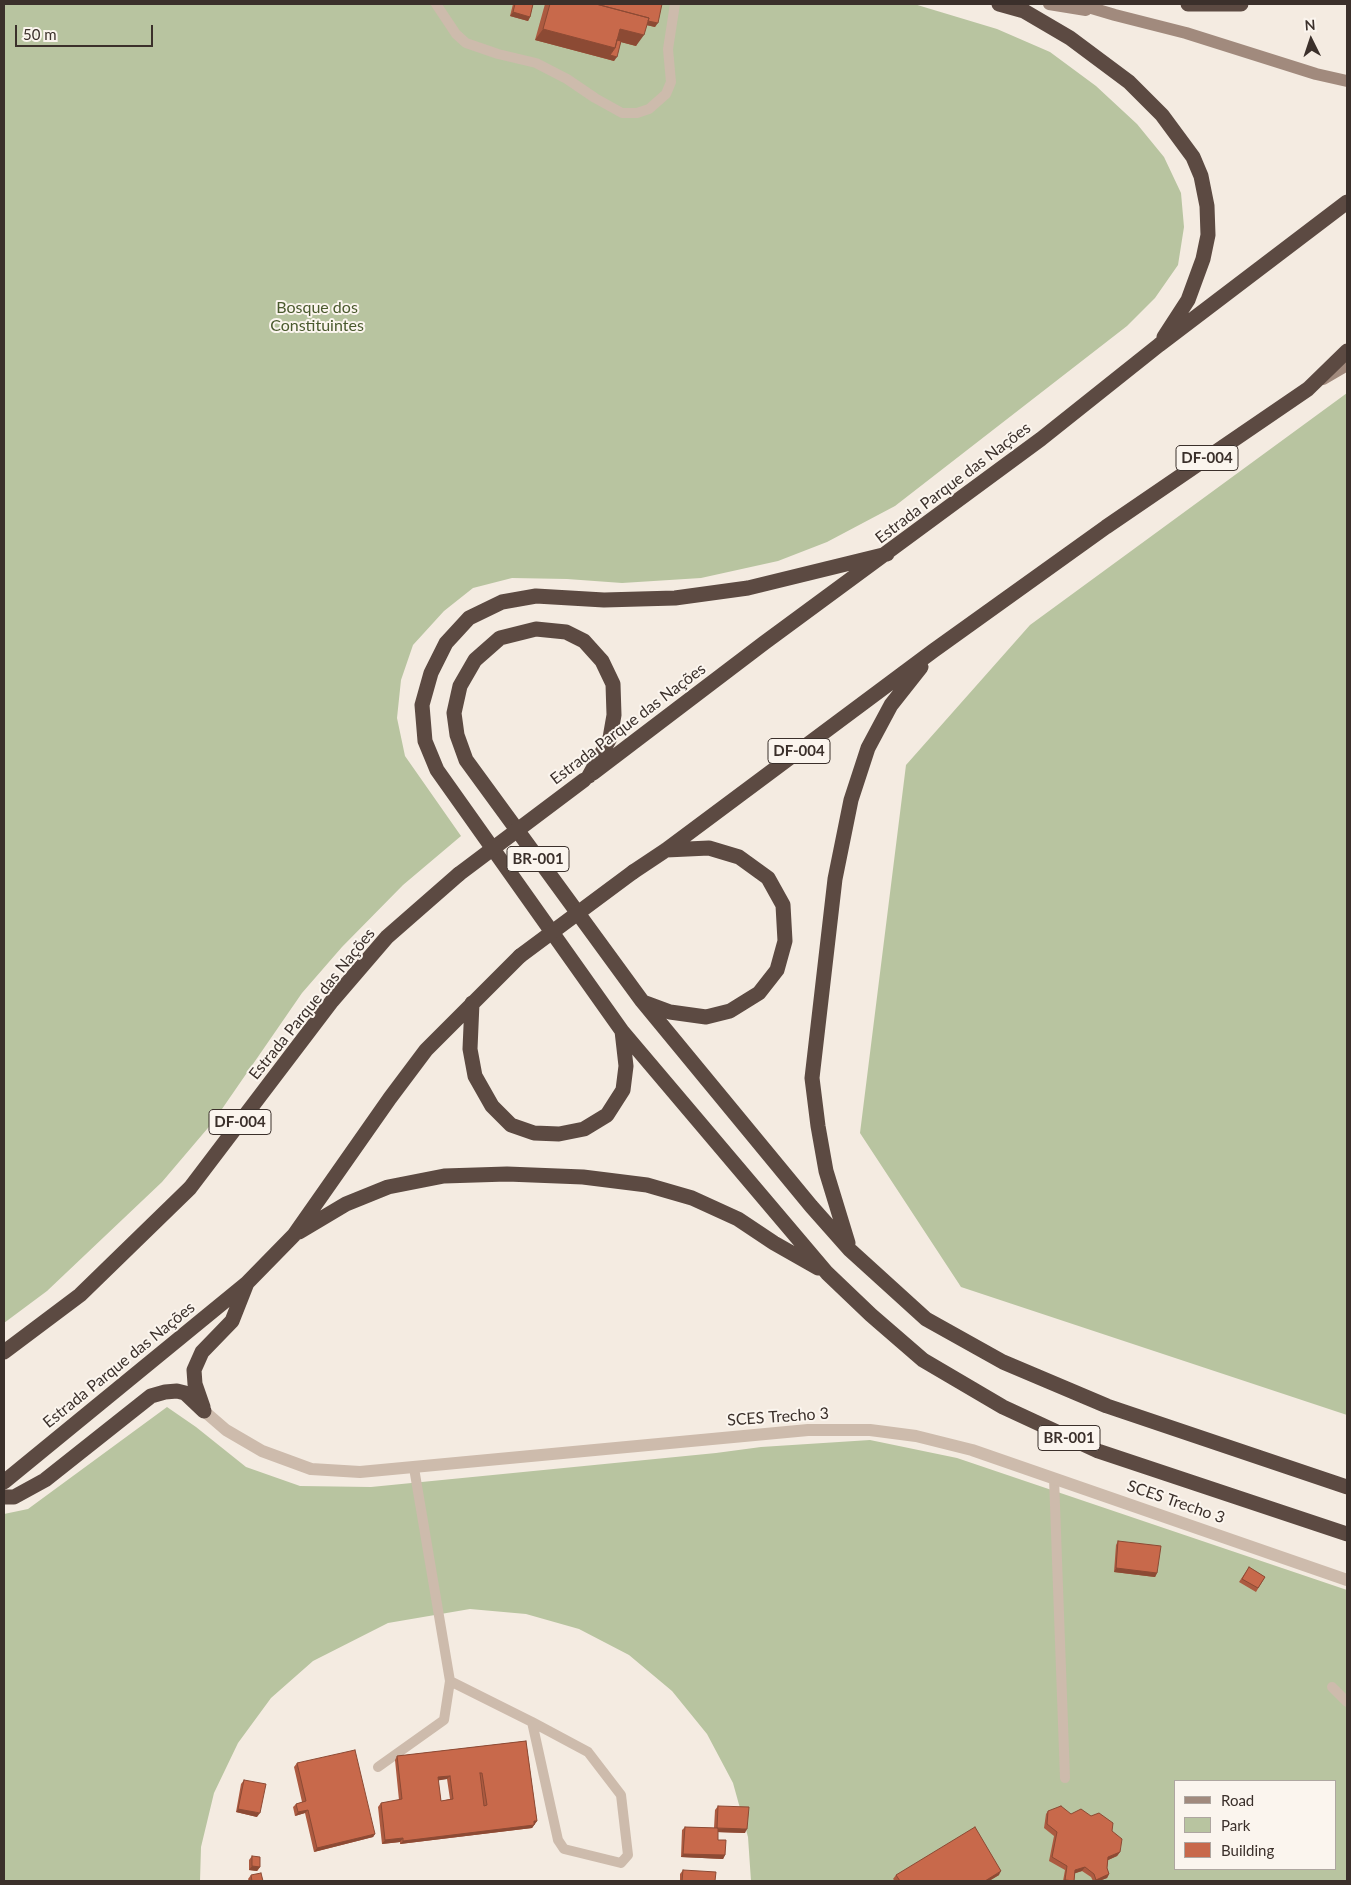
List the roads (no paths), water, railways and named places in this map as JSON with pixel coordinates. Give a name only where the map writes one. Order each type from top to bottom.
[{"type":"highway","points":[[999,4],[1024,11],[1070,38],[1129,82],[1162,115],[1193,157],[1202,176],[1207,206],[1208,235],[1203,259],[1188,300],[1159,345]]},
{"type":"highway","points":[[1188,4],[1240,4]]},
{"type":"highway","name":"Estrada Parque das Nações","points":[[4,1352],[80,1295],[190,1188],[338,994],[387,937],[459,874],[764,642],[887,554],[1041,439],[1159,345],[1347,202]]},
{"type":"highway","name":"Estrada Parque das Nações","points":[[4,1482],[247,1282],[294,1236],[390,1098],[426,1050],[520,956],[933,651],[1106,527],[1308,388],[1347,351]]},
{"type":"highway","name":"BR-001","points":[[827,1273],[622,1031],[437,770],[425,741],[422,705],[431,672],[446,643],[469,618],[502,602],[536,596],[604,600],[675,598],[748,588],[887,554]]},
{"type":"highway","name":"BR-001","points":[[586,778],[610,738],[614,715],[612,684],[602,661],[584,641],[566,632],[536,629],[500,638],[474,660],[460,686],[454,713],[457,735],[466,760],[642,1001],[811,1206],[850,1250],[926,1319],[1002,1362],[1107,1406],[1347,1487]]},
{"type":"highway","points":[[850,1250],[826,1171],[812,1078],[835,879],[851,800],[868,748],[891,706],[933,651]]},
{"type":"highway","points":[[642,1001],[670,1012],[706,1017],[730,1011],[759,993],[777,970],[785,941],[783,905],[768,878],[739,857],[709,848],[666,850]]},
{"type":"highway","name":"BR-001","points":[[472,1003],[470,1048],[475,1076],[492,1106],[505,1119],[512,1125],[534,1133],[560,1134],[584,1129],[607,1115],[623,1090],[626,1066],[622,1031]]},
{"type":"highway","name":"BR-001","points":[[294,1236],[346,1204],[388,1187],[416,1181],[444,1176],[507,1174],[583,1177],[647,1185],[692,1198],[738,1219],[774,1243],[827,1273]]},
{"type":"highway","name":"SCES Trecho 3","points":[[827,1273],[871,1315],[924,1360],[1003,1407],[1098,1451],[1347,1534]]},
{"type":"highway","points":[[204,1411],[195,1384],[194,1370],[202,1352],[232,1321],[247,1282]]},
{"type":"highway","points":[[4,1497],[14,1497],[45,1480],[151,1396],[165,1392],[177,1391],[185,1393],[204,1411]]},
{"type":"main road","points":[[1050,4],[1115,15]]},
{"type":"main road","points":[[1078,4],[1186,33],[1316,74],[1347,81]]},
{"type":"main road","points":[[1308,388],[1347,365]]},
{"type":"street","name":"SCES Trecho 3","points":[[204,1411],[226,1430],[262,1451],[311,1468],[360,1472],[808,1430],[870,1430],[916,1436],[972,1450],[1347,1580]]},
{"type":"lane","points":[[436,4],[456,34],[466,43],[536,64],[567,79],[622,113],[637,113],[649,109],[666,94],[671,82],[668,49],[675,4]]},
{"type":"lane","points":[[378,1767],[444,1720],[450,1680],[414,1468]]},
{"type":"lane","points":[[1054,1478],[1065,1778]]},
{"type":"lane","points":[[450,1680],[532,1722],[588,1752],[621,1794],[628,1855],[620,1863],[564,1849],[558,1840],[532,1722]]},
{"type":"lane","points":[[1332,1687],[1347,1702]]},
{"type":"park label","name":"Bosque dos Constituintes","points":[[317,317]]}]
